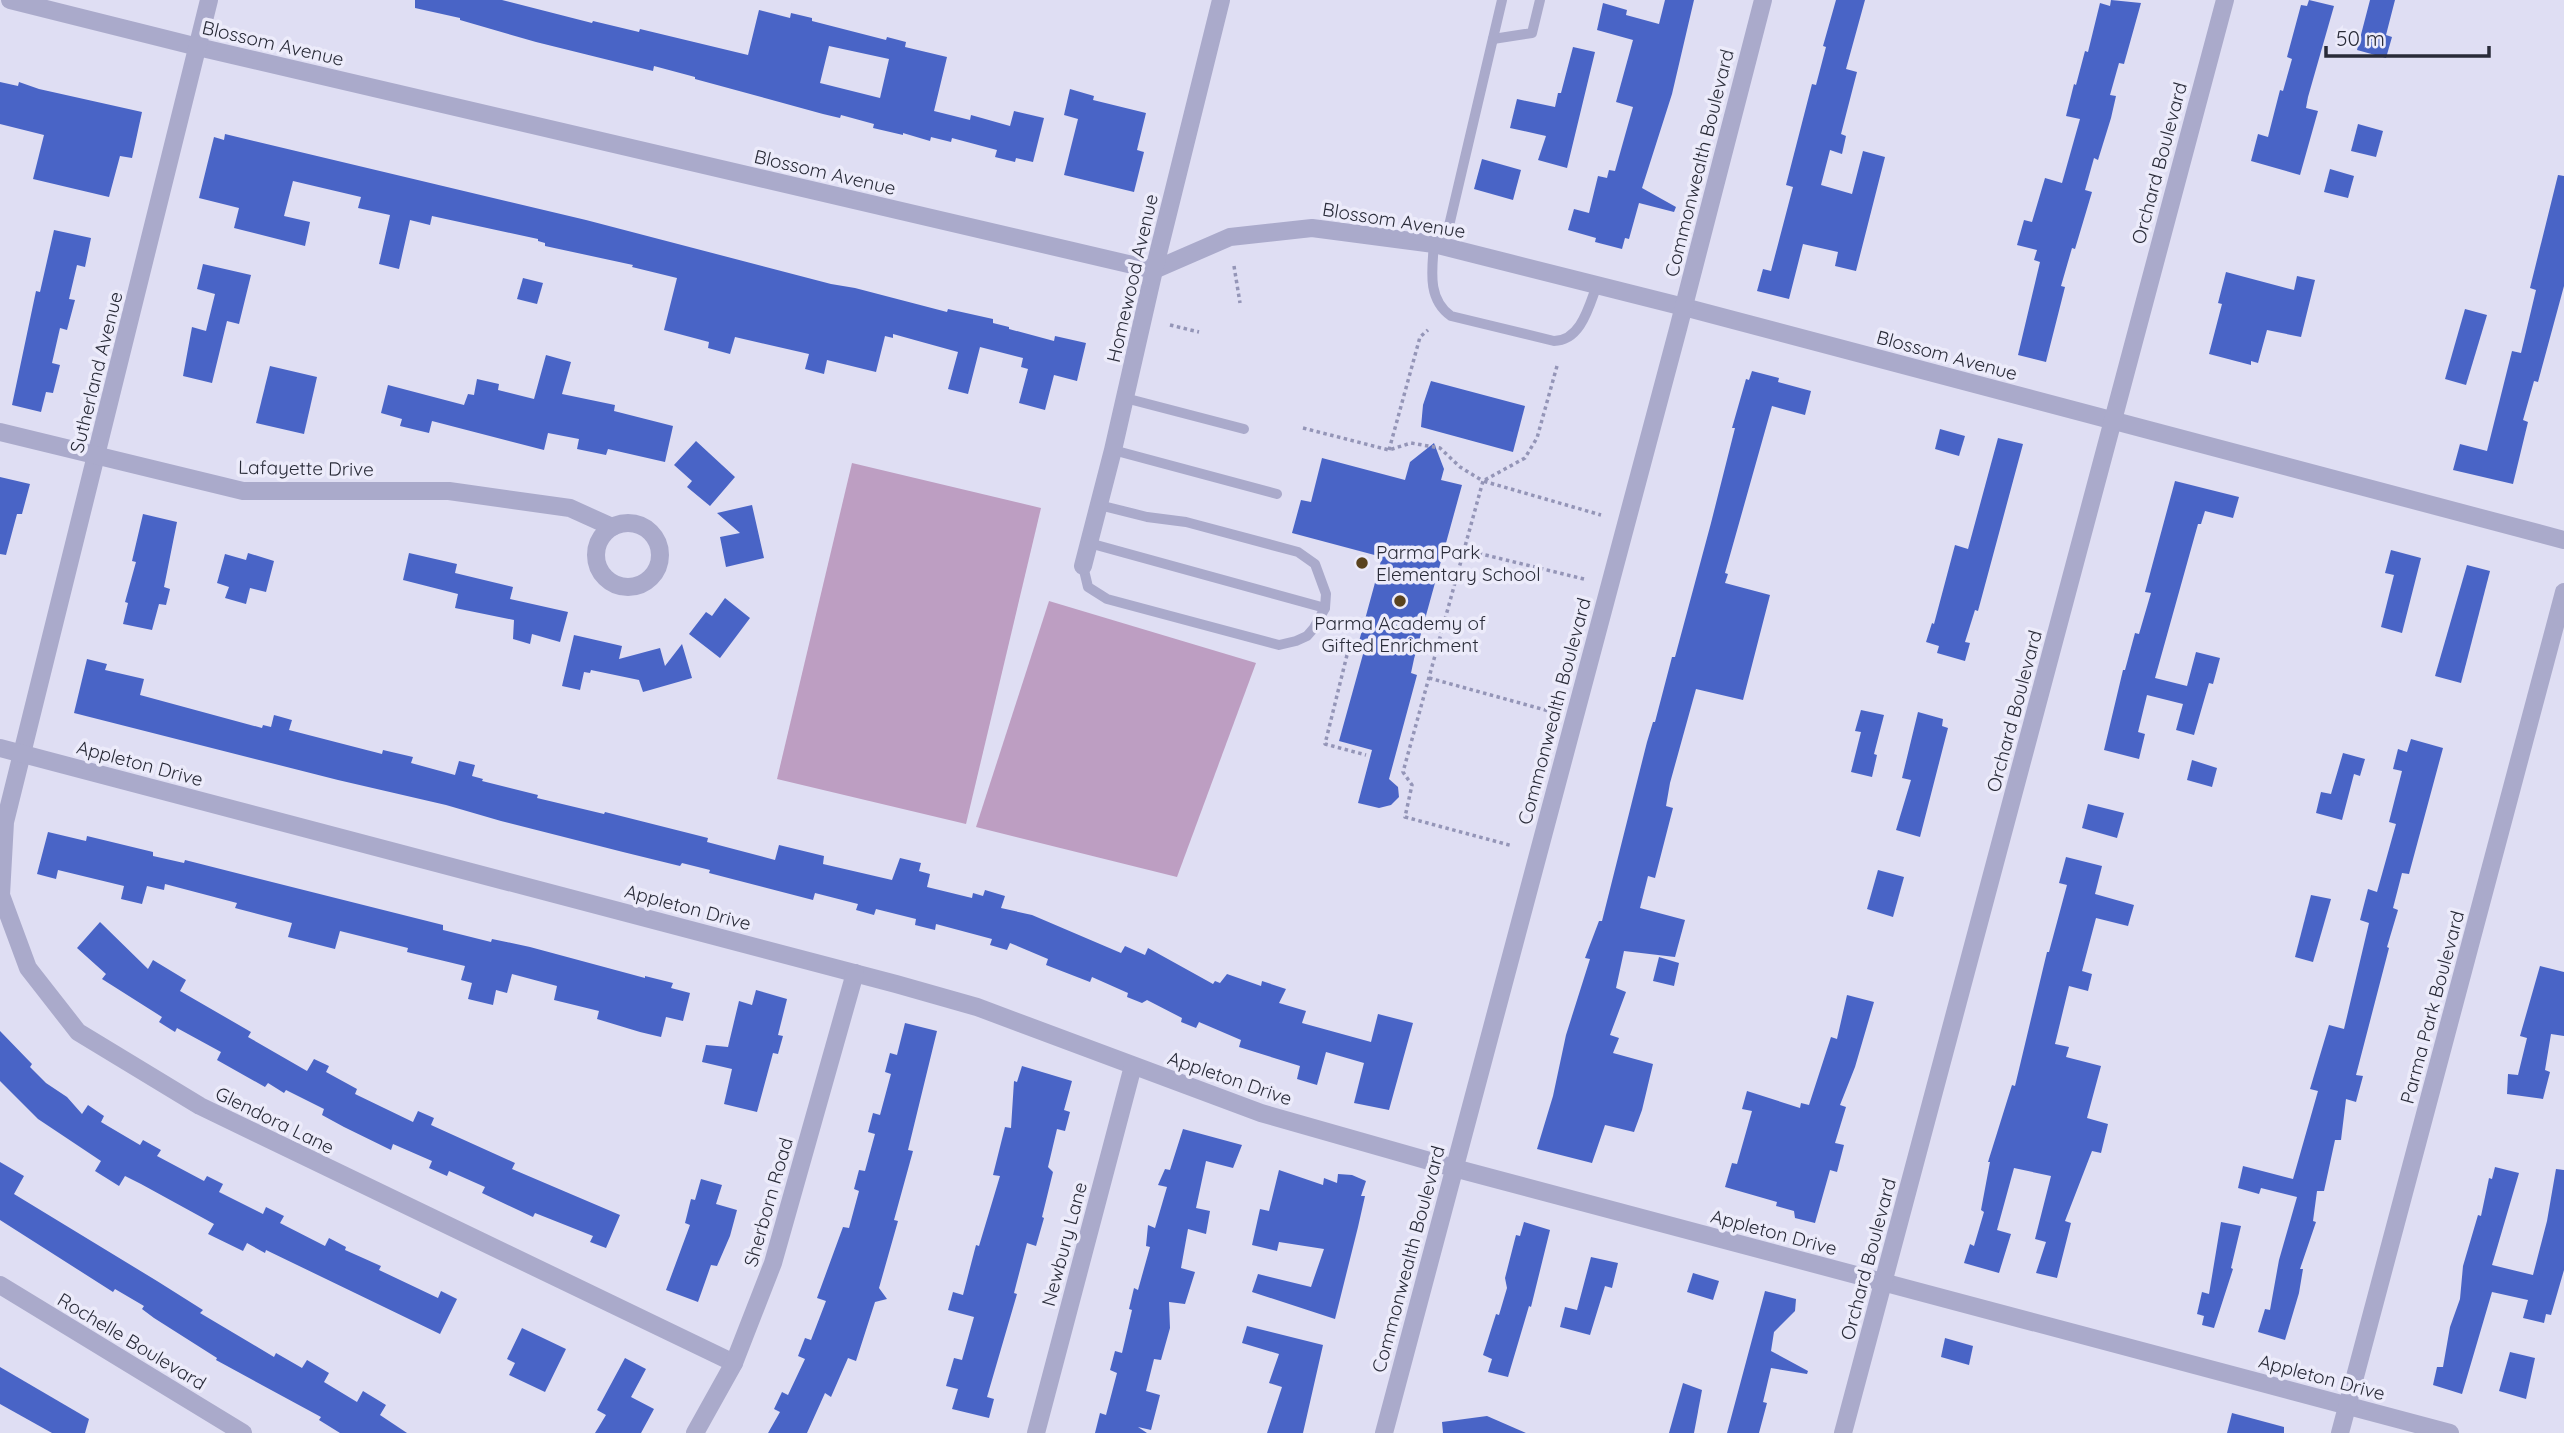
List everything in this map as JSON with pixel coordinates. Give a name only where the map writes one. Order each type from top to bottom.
[{"type":"street","name":"Blossom Avenue","points":[[10,0],[198,47],[1154,271],[1230,237],[1312,228],[1439,245],[1684,307],[2564,540]]},
{"type":"street","name":"Sutherland Avenue","points":[[22,753],[209,0]]},
{"type":"street","name":"Homewood Avenue","points":[[1083,566],[1221,0]]},
{"type":"street","name":"Commonwealth Boulevard","points":[[1384,1433],[1684,307],[1763,0]]},
{"type":"street","name":"Orchard Boulevard","points":[[1843,1433],[2225,0]]},
{"type":"street","name":"Lafayette Drive","points":[[0,432],[243,491],[449,491],[570,508],[612,527]]},
{"type":"street","name":"Parma Park Boulevard","points":[[2340,1433],[2564,592]]},
{"type":"street","name":"Appleton Drive","points":[[0,748],[977,1007],[1261,1113],[1454,1168],[2451,1433]]},
{"type":"street","name":"Glendora Lane","points":[[22,753],[5,822],[1,895],[28,968],[78,1032],[200,1106],[734,1363]]},
{"type":"street","name":"Sherborn Road","points":[[695,1433],[734,1363],[774,1263],[855,973]]},
{"type":"street","name":"Newbury Lane","points":[[1036,1433],[1133,1066]]},
{"type":"street","name":"Rochelle Boulevard","points":[[0,1285],[243,1433]]},
{"type":"lane","points":[[1502,0],[1431,276],[1433,290],[1441,309],[1451,316],[1554,341],[1564,341],[1574,334],[1597,285]]},
{"type":"lane","points":[[1493,39],[1532,33],[1540,0]]},
{"type":"lane","points":[[1125,398],[1244,429]]},
{"type":"lane","points":[[1113,450],[1277,494]]},
{"type":"lane","points":[[1083,566],[1088,587],[1107,599],[1279,645],[1307,636],[1325,608],[1326,594],[1315,564],[1298,552],[1186,522],[1147,517],[1099,505]]},
{"type":"lane","points":[[1089,543],[1325,608]]},
{"type":"path","points":[[1234,266],[1240,303]]},
{"type":"path","points":[[1170,325],[1199,332]]},
{"type":"path","points":[[1389,450],[1420,337],[1428,330]]},
{"type":"path","points":[[1513,846],[1405,817],[1412,785],[1403,772],[1483,481],[1525,458],[1537,438],[1557,366]]},
{"type":"path","points":[[1303,428],[1389,450],[1411,443],[1440,448],[1460,467],[1483,481],[1601,515]]},
{"type":"path","points":[[1465,550],[1584,579]]},
{"type":"path","points":[[1346,655],[1325,744],[1366,755]]},
{"type":"path","points":[[1429,678],[1549,711]]},
{"type":"shaded area","points":[[852,463],[1041,508],[966,824],[777,779]]},
{"type":"shaded area","points":[[1049,601],[1256,663],[1177,877],[976,827]]},
{"type":"building","points":[[415,0],[502,0],[592,23],[593,21],[639,32],[640,29],[748,55],[759,10],[790,18],[791,13],[886,40],[887,37],[906,42],[905,47],[947,57],[934,111],[970,120],[971,115],[1010,126],[1014,111],[1044,118],[1033,162],[1016,158],[1015,162],[995,157],[997,150],[952,138],[951,142],[931,137],[930,141],[873,128],[874,124],[841,115],[840,118],[823,114],[654,66],[653,71],[415,8]],"holes":[[[829,46],[889,59],[880,98],[820,83]]]},
{"type":"building","points":[[1665,0],[1694,0],[1672,94],[1642,188],[1676,207],[1674,212],[1639,203],[1629,239],[1625,238],[1622,249],[1595,242],[1596,238],[1568,230],[1574,209],[1589,213],[1598,176],[1607,178],[1609,170],[1615,171],[1633,107],[1616,102],[1633,40],[1597,30],[1603,3],[1627,10],[1626,15],[1659,24]]},
{"type":"building","points":[[1836,0],[1865,0],[1846,69],[1857,72],[1841,134],[1846,136],[1842,154],[1830,150],[1821,185],[1852,194],[1863,151],[1885,157],[1856,271],[1835,266],[1838,252],[1803,244],[1789,299],[1757,291],[1763,269],[1771,271],[1793,187],[1786,185],[1812,84],[1816,85],[1826,47],[1823,46]]},
{"type":"building","points":[[2111,0],[2141,3],[2124,64],[2119,63],[2110,95],[2116,96],[2111,118],[2098,160],[2094,158],[2085,190],[2092,192],[2061,286],[2065,287],[2046,362],[2018,355],[2040,262],[2034,260],[2037,250],[2017,245],[2024,220],[2032,222],[2045,178],[2062,183],[2080,119],[2066,116],[2074,84],[2076,85],[2085,51],[2088,52],[2100,3],[2110,6]]},
{"type":"building","points":[[2309,0],[2334,6],[2308,97],[2306,108],[2318,111],[2300,175],[2251,161],[2258,134],[2268,137],[2280,90],[2283,91],[2292,59],[2287,57],[2301,5],[2307,6]]},
{"type":"building","points":[[2370,0],[2395,0],[2386,35],[2392,37],[2386,58],[2357,50]]},
{"type":"building","points":[[1573,47],[1595,52],[1567,168],[1538,160],[1546,136],[1510,128],[1517,99],[1555,107]]},
{"type":"building","points":[[0,82],[18,86],[19,82],[142,112],[132,158],[120,156],[109,197],[33,179],[44,135],[0,124]]},
{"type":"building","points":[[1070,89],[1094,96],[1093,100],[1146,113],[1137,150],[1144,152],[1134,192],[1064,175],[1078,119],[1064,115]]},
{"type":"building","points":[[2358,124],[2383,131],[2376,157],[2351,151]]},
{"type":"building","points":[[225,134],[586,220],[947,312],[948,309],[993,319],[993,323],[1009,329],[1054,341],[1055,336],[1086,343],[1077,381],[1054,375],[1045,410],[1019,403],[1028,369],[1021,367],[1023,358],[980,347],[968,394],[948,389],[958,352],[893,334],[893,338],[885,336],[876,372],[827,360],[824,374],[805,369],[809,354],[735,337],[730,354],[708,348],[709,342],[664,330],[677,278],[632,267],[633,265],[545,246],[545,243],[538,239],[432,216],[430,225],[410,220],[399,269],[379,264],[390,215],[358,208],[361,197],[293,181],[284,216],[310,222],[305,246],[234,228],[239,208],[199,198],[214,137],[224,140]]},
{"type":"building","points":[[1482,159],[1521,170],[1513,200],[1474,189]]},
{"type":"building","points":[[2330,169],[2354,176],[2348,198],[2324,192]]},
{"type":"building","points":[[2558,175],[2564,176],[2564,286],[2538,382],[2534,381],[2523,420],[2528,422],[2513,484],[2453,470],[2460,444],[2487,451],[2512,351],[2521,353],[2536,290],[2530,288]]},
{"type":"building","points":[[54,230],[91,238],[85,267],[77,265],[69,299],[75,300],[67,330],[60,328],[52,363],[60,365],[53,393],[46,392],[41,412],[12,405],[36,291],[40,292]]},
{"type":"building","points":[[203,264],[251,275],[239,324],[227,321],[212,383],[183,376],[192,327],[206,331],[215,294],[197,289]]},
{"type":"building","points":[[2226,272],[2294,290],[2297,276],[2315,280],[2301,337],[2267,330],[2258,363],[2251,361],[2251,365],[2209,354],[2222,304],[2218,303]]},
{"type":"building","points":[[523,278],[543,283],[537,304],[517,299]]},
{"type":"building","points":[[2465,309],[2487,315],[2466,385],[2445,379]]},
{"type":"building","points":[[546,355],[571,362],[562,394],[615,405],[614,411],[673,426],[665,462],[608,449],[606,455],[577,449],[579,439],[548,433],[544,450],[432,421],[429,433],[400,426],[402,419],[381,413],[388,385],[464,405],[468,394],[474,395],[477,379],[499,384],[498,390],[534,399]]},
{"type":"building","points":[[270,366],[317,377],[304,434],[256,423]]},
{"type":"building","points":[[1752,371],[1811,391],[1805,415],[1772,406],[1725,573],[1728,574],[1725,583],[1770,595],[1743,700],[1696,689],[1670,783],[1666,806],[1673,808],[1655,878],[1648,876],[1640,908],[1685,920],[1675,957],[1624,951],[1616,988],[1626,992],[1610,1035],[1619,1038],[1613,1053],[1653,1064],[1634,1132],[1605,1125],[1592,1163],[1537,1149],[1553,1096],[1566,1035],[1590,959],[1585,958],[1599,921],[1602,921],[1647,742],[1672,657],[1675,657],[1711,523],[1735,428],[1732,428],[1746,379],[1749,380]]},
{"type":"building","points":[[1431,381],[1525,406],[1513,452],[1421,427],[1423,405]]},
{"type":"building","points":[[1940,429],[1965,436],[1959,456],[1935,449]]},
{"type":"building","points":[[1998,438],[2023,444],[1978,611],[1975,610],[1965,642],[1970,643],[1965,661],[1937,653],[1939,646],[1926,642],[1932,623],[1934,624],[1955,545],[1968,549]]},
{"type":"building","points":[[696,441],[735,477],[710,506],[687,487],[692,481],[674,465]]},
{"type":"building","name":"Parma Academy of Gifted Enrichment","points":[[1434,443],[1444,469],[1441,480],[1462,485],[1414,659],[1411,673],[1417,675],[1389,779],[1398,787],[1399,797],[1391,805],[1379,808],[1358,803],[1372,750],[1339,741],[1365,647],[1358,645],[1382,557],[1292,533],[1301,500],[1311,502],[1322,458],[1405,480],[1410,462]]},
{"type":"building","points":[[0,477],[30,484],[22,514],[17,514],[6,555],[0,554]]},
{"type":"building","points":[[2175,481],[2239,497],[2233,518],[2205,511],[2201,524],[2198,524],[2155,678],[2187,686],[2196,652],[2220,658],[2213,684],[2209,683],[2194,735],[2176,730],[2183,704],[2147,695],[2138,732],[2145,734],[2139,759],[2104,750],[2123,670],[2135,633],[2139,634],[2151,593],[2145,592]]},
{"type":"building","points":[[752,505],[764,558],[726,567],[720,537],[740,533],[717,513]]},
{"type":"building","points":[[143,514],[177,522],[164,587],[170,589],[166,605],[159,604],[152,630],[123,624],[128,603],[125,602],[136,562],[132,561]]},
{"type":"building","points":[[2391,550],[2421,558],[2402,633],[2381,627],[2394,575],[2385,573]]},
{"type":"building","points":[[248,553],[274,561],[266,592],[250,588],[246,604],[225,598],[229,587],[217,583],[225,554],[246,560]]},
{"type":"building","points":[[409,553],[457,564],[455,573],[513,587],[510,599],[568,612],[560,642],[532,634],[530,644],[513,639],[514,620],[455,608],[458,594],[403,580]]},
{"type":"building","points":[[2467,565],[2490,571],[2461,683],[2435,676]]},
{"type":"building","points":[[725,598],[750,618],[720,658],[689,634],[706,612],[712,616]]},
{"type":"building","points":[[574,635],[622,646],[619,659],[660,648],[665,666],[682,644],[692,678],[643,692],[639,680],[591,670],[590,673],[584,672],[580,690],[562,686]]},
{"type":"building","points":[[87,659],[107,664],[105,670],[144,679],[140,695],[262,728],[263,725],[271,727],[274,715],[292,720],[289,730],[382,754],[383,750],[413,757],[411,763],[455,775],[459,761],[475,765],[472,776],[483,779],[482,781],[538,795],[537,798],[708,838],[707,842],[775,860],[779,845],[824,856],[823,864],[892,880],[900,858],[921,863],[919,871],[930,874],[927,887],[972,898],[973,893],[983,896],[985,890],[1005,896],[1001,908],[1032,915],[1121,953],[1125,946],[1145,955],[1148,948],[1213,984],[1215,981],[1220,983],[1227,974],[1261,986],[1262,981],[1286,989],[1279,1003],[1306,1011],[1302,1023],[1371,1042],[1378,1014],[1413,1023],[1389,1110],[1354,1103],[1364,1063],[1326,1052],[1317,1085],[1297,1079],[1300,1066],[1239,1047],[1241,1040],[1199,1022],[1196,1028],[1181,1022],[1182,1018],[1147,1000],[1142,1003],[1127,997],[1128,993],[1092,977],[1090,982],[1046,965],[1048,959],[1010,943],[1007,950],[990,945],[992,939],[936,924],[935,930],[915,925],[916,919],[876,909],[874,915],[856,910],[858,904],[815,893],[813,900],[709,873],[710,870],[682,863],[680,866],[623,852],[446,805],[74,713]]},
{"type":"building","points":[[1861,710],[1884,715],[1874,754],[1877,755],[1872,777],[1851,772],[1861,732],[1855,731]]},
{"type":"building","points":[[1918,712],[1943,719],[1942,726],[1948,728],[1920,837],[1896,830],[1911,780],[1902,778]]},
{"type":"building","points":[[2411,739],[2443,748],[2409,874],[2402,873],[2393,908],[2398,910],[2356,1075],[2363,1076],[2356,1102],[2346,1099],[2341,1140],[2335,1140],[2324,1191],[2317,1191],[2313,1221],[2316,1222],[2300,1269],[2303,1269],[2299,1293],[2285,1340],[2258,1332],[2265,1309],[2270,1310],[2279,1260],[2297,1197],[2261,1188],[2259,1194],[2238,1188],[2243,1166],[2293,1179],[2318,1091],[2310,1089],[2329,1025],[2344,1029],[2369,923],[2360,920],[2368,889],[2377,892],[2396,824],[2389,822],[2402,771],[2393,769],[2398,749],[2407,752]]},
{"type":"building","points":[[2343,753],[2365,759],[2360,776],[2354,774],[2342,820],[2316,813],[2321,792],[2331,794]]},
{"type":"building","points":[[2192,760],[2217,768],[2212,787],[2187,780]]},
{"type":"building","points":[[2088,804],[2124,813],[2117,838],[2082,828]]},
{"type":"building","points":[[48,832],[86,841],[87,836],[153,852],[153,856],[184,863],[185,860],[443,925],[443,930],[491,942],[492,939],[530,947],[673,983],[671,988],[690,993],[683,1021],[666,1017],[661,1037],[640,1032],[597,1019],[599,1011],[554,1000],[557,986],[512,974],[507,993],[496,990],[493,1005],[468,999],[472,983],[461,980],[465,966],[407,952],[408,948],[340,931],[335,949],[288,937],[292,923],[235,908],[237,903],[165,884],[164,890],[147,886],[142,904],[121,899],[124,886],[58,870],[56,879],[37,874]]},
{"type":"building","points":[[2066,857],[2102,866],[2095,894],[2134,905],[2128,926],[2096,918],[2082,971],[2092,974],[2088,991],[2069,986],[2055,1044],[2069,1047],[2066,1057],[2101,1066],[2087,1118],[2108,1124],[2101,1153],[2092,1151],[2065,1221],[2071,1223],[2057,1278],[2036,1273],[2046,1242],[2035,1239],[2051,1176],[2014,1168],[1997,1230],[2011,1234],[1999,1273],[1964,1263],[1970,1244],[1974,1246],[1984,1212],[1981,1210],[1988,1162],[2012,1085],[2015,1086],[2047,952],[2067,885],[2059,883]]},
{"type":"building","points":[[1878,870],[1904,877],[1893,917],[1867,909]]},
{"type":"building","points":[[2311,895],[2331,899],[2313,962],[2295,957]]},
{"type":"building","points":[[100,922],[148,969],[153,960],[186,980],[180,991],[251,1032],[248,1037],[307,1071],[314,1059],[329,1066],[326,1072],[357,1089],[355,1094],[413,1122],[418,1111],[434,1118],[431,1125],[515,1163],[512,1169],[620,1215],[606,1248],[590,1242],[593,1236],[535,1213],[533,1217],[482,1193],[485,1187],[449,1171],[447,1176],[429,1168],[432,1161],[393,1144],[391,1150],[322,1115],[324,1109],[286,1090],[284,1093],[268,1083],[265,1087],[217,1060],[221,1052],[177,1028],[175,1032],[159,1022],[162,1017],[102,979],[106,974],[77,948]]},
{"type":"building","points":[[1659,957],[1679,963],[1674,986],[1653,981]]},
{"type":"building","points":[[2540,966],[2564,972],[2564,1036],[2551,1034],[2545,1070],[2550,1072],[2543,1099],[2507,1094],[2508,1074],[2518,1075],[2527,1038],[2520,1036]]},
{"type":"building","points":[[756,990],[787,999],[778,1035],[783,1036],[778,1054],[773,1053],[757,1112],[724,1104],[732,1069],[702,1062],[706,1045],[728,1047],[739,1001],[752,1005]]},
{"type":"building","points":[[1847,995],[1874,1002],[1855,1067],[1840,1105],[1846,1107],[1835,1143],[1844,1145],[1837,1172],[1830,1170],[1815,1223],[1795,1218],[1794,1211],[1776,1206],[1777,1202],[1725,1187],[1732,1163],[1737,1164],[1752,1111],[1742,1109],[1747,1091],[1800,1108],[1801,1103],[1809,1105],[1831,1037],[1837,1039]]},
{"type":"building","points":[[905,1023],[937,1031],[908,1150],[913,1151],[894,1220],[898,1221],[879,1288],[887,1299],[875,1302],[856,1361],[848,1358],[831,1397],[825,1393],[807,1433],[768,1433],[780,1412],[774,1409],[782,1392],[788,1395],[805,1359],[798,1356],[805,1338],[811,1340],[826,1301],[817,1298],[843,1227],[849,1228],[859,1191],[854,1189],[859,1170],[865,1171],[875,1134],[868,1132],[873,1113],[880,1115],[891,1074],[885,1072],[890,1053],[897,1055]]},
{"type":"building","points":[[0,1031],[32,1064],[30,1067],[46,1083],[67,1097],[82,1114],[88,1105],[104,1116],[101,1122],[140,1145],[143,1140],[161,1150],[157,1156],[204,1181],[207,1176],[223,1184],[219,1192],[263,1214],[266,1207],[284,1216],[280,1223],[325,1246],[329,1238],[346,1247],[345,1250],[381,1266],[379,1270],[438,1298],[441,1291],[457,1299],[440,1334],[266,1250],[265,1253],[247,1243],[243,1251],[208,1234],[214,1224],[141,1184],[125,1176],[119,1186],[95,1171],[101,1161],[38,1119],[0,1081]]},
{"type":"building","points":[[1022,1066],[1072,1081],[1064,1110],[1070,1112],[1065,1131],[1057,1129],[1048,1167],[1053,1172],[1042,1217],[1044,1218],[1036,1246],[1027,1243],[1014,1293],[1017,1294],[987,1397],[994,1399],[989,1418],[952,1409],[958,1389],[946,1386],[954,1358],[962,1360],[974,1317],[948,1310],[953,1292],[963,1295],[976,1245],[979,1246],[1000,1176],[993,1175],[1005,1127],[1011,1128],[1014,1081],[1017,1082]]},
{"type":"building","points":[[1183,1129],[1242,1145],[1233,1168],[1206,1161],[1196,1208],[1210,1211],[1206,1234],[1188,1229],[1181,1268],[1195,1272],[1185,1304],[1169,1302],[1170,1328],[1161,1360],[1154,1359],[1146,1391],[1160,1395],[1151,1430],[1138,1427],[1147,1433],[1095,1433],[1100,1413],[1106,1415],[1117,1373],[1110,1370],[1115,1351],[1122,1353],[1134,1288],[1138,1290],[1150,1247],[1146,1246],[1148,1225],[1155,1228],[1167,1187],[1158,1185],[1165,1169],[1170,1170]]},
{"type":"building","points":[[0,1162],[24,1176],[14,1194],[157,1281],[203,1310],[200,1313],[274,1357],[276,1353],[302,1368],[307,1360],[329,1373],[324,1382],[357,1402],[363,1391],[386,1405],[380,1415],[407,1433],[340,1433],[319,1420],[321,1417],[216,1360],[217,1358],[142,1309],[144,1306],[115,1289],[113,1292],[0,1220]]},
{"type":"building","points":[[2495,1167],[2519,1173],[2492,1265],[2533,1275],[2547,1221],[2556,1169],[2564,1170],[2564,1270],[2551,1315],[2546,1314],[2544,1323],[2523,1318],[2528,1300],[2492,1292],[2462,1394],[2433,1385],[2437,1367],[2443,1367],[2450,1327],[2460,1299],[2463,1266],[2478,1215],[2481,1216],[2489,1178],[2492,1179]]},
{"type":"building","points":[[1279,1170],[1323,1185],[1324,1178],[1337,1183],[1338,1174],[1352,1175],[1366,1181],[1361,1196],[1365,1196],[1335,1319],[1252,1292],[1258,1274],[1311,1287],[1324,1249],[1279,1242],[1277,1251],[1252,1245],[1260,1209],[1269,1211]]},
{"type":"building","points":[[701,1179],[722,1185],[716,1204],[737,1210],[730,1236],[717,1266],[711,1265],[698,1302],[666,1290],[690,1225],[685,1223],[691,1199],[695,1200]]},
{"type":"building","points":[[1524,1222],[1550,1230],[1531,1307],[1529,1306],[1508,1377],[1488,1372],[1492,1359],[1483,1355],[1507,1288],[1505,1278],[1516,1235],[1520,1236]]},
{"type":"building","points":[[2221,1222],[2241,1226],[2231,1268],[2233,1269],[2214,1328],[2202,1325],[2204,1316],[2197,1314],[2202,1292],[2209,1294]]},
{"type":"building","points":[[1591,1257],[1618,1263],[1612,1288],[1605,1286],[1590,1335],[1560,1327],[1565,1307],[1577,1310]]},
{"type":"building","points":[[1693,1273],[1719,1281],[1713,1300],[1687,1292]]},
{"type":"building","points":[[1765,1291],[1796,1299],[1795,1311],[1774,1332],[1771,1351],[1808,1371],[1807,1374],[1771,1368],[1763,1402],[1767,1403],[1759,1433],[1727,1433]]},
{"type":"building","points":[[1247,1326],[1323,1345],[1303,1433],[1267,1433],[1282,1387],[1269,1383],[1279,1354],[1242,1343]]},
{"type":"building","points":[[522,1328],[566,1349],[545,1392],[509,1375],[515,1363],[507,1359]]},
{"type":"building","points":[[1945,1338],[1973,1346],[1969,1365],[1941,1357]]},
{"type":"building","points":[[2510,1352],[2535,1358],[2526,1399],[2499,1391]]},
{"type":"building","points":[[625,1358],[646,1369],[631,1397],[654,1409],[641,1433],[595,1433],[606,1415],[597,1410]]},
{"type":"building","points":[[0,1367],[89,1419],[85,1433],[52,1433],[0,1404]]},
{"type":"building","points":[[1683,1383],[1702,1390],[1694,1433],[1669,1433]]},
{"type":"building","points":[[2232,1413],[2284,1427],[2284,1433],[2227,1433]]},
{"type":"building","points":[[1487,1416],[1526,1433],[1443,1433],[1442,1422]]},
{"type":"place","name":"Parma Park Elementary School","points":[[1362,563]]},
{"type":"place","name":"Parma Academy of Gifted Enrichment","points":[[1400,601]]}]
